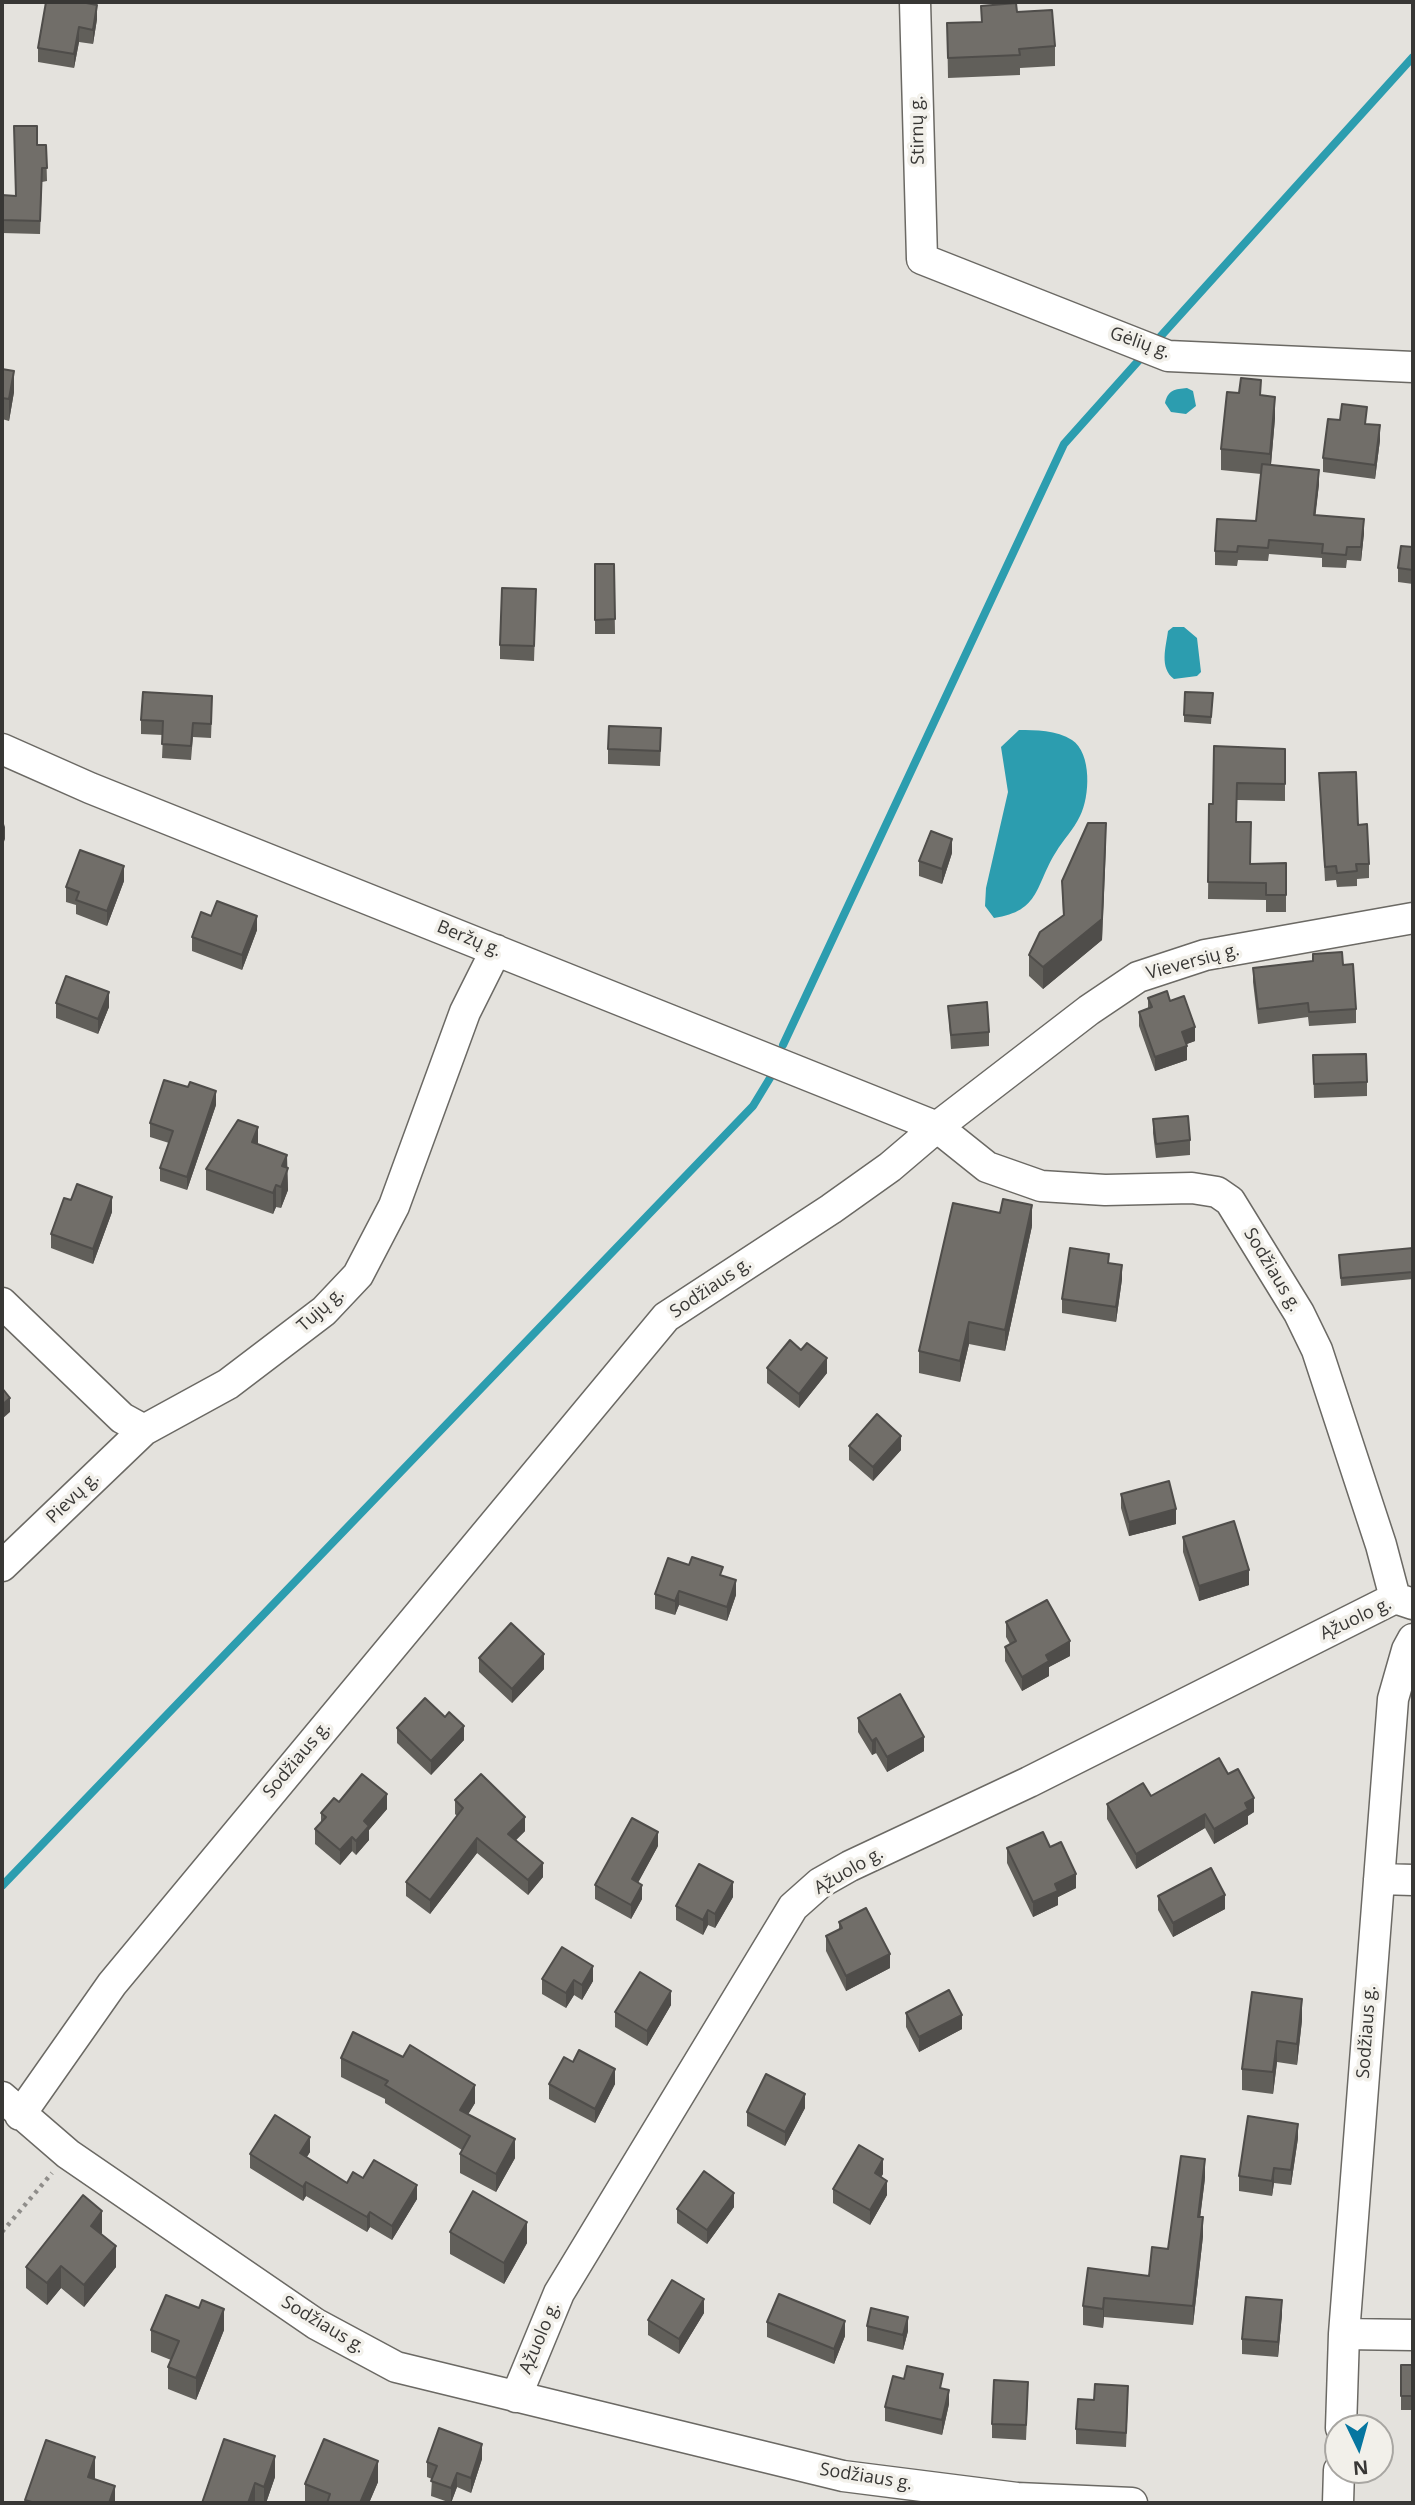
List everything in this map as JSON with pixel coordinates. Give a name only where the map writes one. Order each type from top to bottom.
[{"type":"street","name":"Stirnų g.","points":[[915,2],[922,259]]},
{"type":"street","name":"Gėlių g.","points":[[922,259],[1168,356],[1413,367]]},
{"type":"street","name":"Beržų g.","points":[[2,749],[90,788],[937,1127]]},
{"type":"street","name":"Vieversių g.","points":[[937,1127],[1090,1010],[1138,977],[1205,955],[1413,918]]},
{"type":"street","name":"Tujų g.","points":[[144,1430],[228,1384],[324,1311],[358,1275],[394,1206],[465,1012],[496,950]]},
{"type":"street","name":"Sodžiaus g.","points":[[1132,2503],[1017,2498],[843,2476],[396,2367],[316,2323],[68,2154],[11,2106],[666,1317],[831,1209],[890,1167],[937,1127],[987,1167],[1041,1186],[1105,1190],[1192,1188],[1217,1192],[1230,1201],[1299,1313],[1317,1350],[1381,1545],[1404,1601]]},
{"type":"street","points":[[2,1303],[122,1418],[144,1430]]},
{"type":"street","name":"Pievų g.","points":[[2,1566],[144,1430]]},
{"type":"street","name":"Ąžuolo g.","points":[[516,2397],[559,2293],[793,1908],[820,1883],[849,1866],[1030,1782],[1404,1601]]},
{"type":"street","name":"Sodžiaus g.","points":[[1341,2414],[1344,2334],[1393,1699],[1413,1639]]},
{"type":"street","points":[[1379,1879],[1413,1880]]},
{"type":"street","points":[[1344,2334],[1413,2335]]},
{"type":"street","points":[[1338,2503],[1339,2484]]},
{"type":"path","points":[[2,2232],[68,2154]]},
{"type":"water","points":[[1187,388],[1193,391],[1196,406],[1186,414],[1171,412],[1165,403],[1168,395]]},
{"type":"water","points":[[1173,627],[1184,627],[1197,638],[1201,672],[1197,676],[1174,679],[1166,669],[1168,631]]},
{"type":"water","points":[[1019,730],[1060,734],[1078,746],[1086,765],[1086,798],[1078,821],[1056,852],[1029,903],[1009,915],[994,918],[985,906],[986,888],[1008,792],[1001,747]]},
{"type":"building","points":[[46,2],[97,5],[93,30],[79,27],[74,54],[38,48]]},
{"type":"building","points":[[1016,3],[1017,12],[1052,10],[1055,46],[1019,49],[1020,55],[948,58],[947,23],[982,22],[981,6]]},
{"type":"building","points":[[14,126],[37,126],[37,145],[46,145],[47,168],[42,168],[40,221],[2,220],[2,195],[16,196]]},
{"type":"building","points":[[2,369],[14,371],[9,399],[2,398]]},
{"type":"building","points":[[1241,378],[1261,380],[1260,395],[1275,397],[1270,454],[1221,449],[1227,392],[1239,393]]},
{"type":"building","points":[[1342,404],[1367,407],[1365,424],[1380,425],[1375,465],[1323,458],[1328,419],[1340,420]]},
{"type":"building","points":[[1262,464],[1319,470],[1314,515],[1364,519],[1361,547],[1347,547],[1346,555],[1322,553],[1323,544],[1269,540],[1268,548],[1238,546],[1237,552],[1215,551],[1217,519],[1256,521]]},
{"type":"building","points":[[1401,546],[1413,547],[1413,570],[1398,568]]},
{"type":"building","points":[[595,564],[614,564],[615,619],[595,620]]},
{"type":"building","points":[[502,588],[536,589],[534,646],[500,645]]},
{"type":"building","points":[[143,692],[212,696],[211,724],[193,723],[191,746],[162,744],[163,721],[141,720]]},
{"type":"building","points":[[1185,692],[1213,693],[1211,717],[1184,715]]},
{"type":"building","points":[[609,726],[661,728],[660,751],[608,749]]},
{"type":"building","points":[[1214,746],[1285,749],[1285,784],[1237,783],[1236,822],[1251,822],[1250,864],[1286,863],[1286,895],[1266,895],[1266,883],[1208,882],[1209,804],[1213,804]]},
{"type":"building","points":[[1356,772],[1358,825],[1367,824],[1369,864],[1356,864],[1357,871],[1337,873],[1336,866],[1325,867],[1319,773]]},
{"type":"building","points":[[1088,823],[1106,823],[1102,919],[1043,967],[1029,955],[1040,932],[1064,915],[1062,881]]},
{"type":"building","points":[[931,831],[952,839],[942,869],[919,861]]},
{"type":"building","points":[[80,850],[124,866],[107,911],[76,900],[79,892],[66,887]]},
{"type":"building","points":[[217,901],[257,916],[242,955],[192,937],[201,912],[211,916]]},
{"type":"building","points":[[1342,952],[1343,965],[1353,964],[1356,1009],[1309,1012],[1308,1003],[1258,1009],[1253,968],[1313,961],[1313,954]]},
{"type":"building","points":[[66,976],[109,992],[98,1019],[56,1003]]},
{"type":"building","points":[[1167,991],[1170,1001],[1184,996],[1195,1027],[1182,1032],[1187,1046],[1155,1057],[1139,1012],[1152,1007],[1148,998]]},
{"type":"building","points":[[987,1002],[989,1032],[951,1035],[948,1006]]},
{"type":"building","points":[[1366,1054],[1367,1082],[1314,1084],[1313,1055]]},
{"type":"building","points":[[164,1080],[188,1087],[190,1082],[216,1091],[187,1177],[160,1168],[173,1131],[150,1123]]},
{"type":"building","points":[[1188,1116],[1190,1140],[1156,1144],[1153,1119]]},
{"type":"building","points":[[238,1120],[258,1127],[252,1142],[287,1155],[282,1166],[288,1168],[281,1187],[276,1185],[273,1193],[206,1169]]},
{"type":"building","points":[[77,1184],[112,1197],[93,1249],[51,1234],[64,1198],[71,1200]]},
{"type":"building","points":[[1003,1199],[1032,1205],[1005,1330],[969,1322],[960,1361],[919,1351],[953,1203],[1000,1213]]},
{"type":"building","points":[[1070,1248],[1109,1254],[1108,1263],[1122,1265],[1116,1307],[1062,1299]]},
{"type":"building","points":[[1413,1248],[1413,1272],[1341,1278],[1339,1255]]},
{"type":"building","points":[[790,1340],[801,1350],[807,1343],[827,1358],[799,1394],[767,1368]]},
{"type":"building","points":[[2,1388],[10,1398],[2,1405]]},
{"type":"building","points":[[877,1414],[901,1436],[873,1467],[849,1446]]},
{"type":"building","points":[[1169,1481],[1176,1509],[1129,1522],[1121,1494]]},
{"type":"building","points":[[1234,1521],[1249,1570],[1199,1586],[1183,1537]]},
{"type":"building","points":[[692,1557],[723,1567],[720,1575],[736,1580],[727,1607],[679,1591],[675,1601],[655,1594],[668,1558],[689,1565]]},
{"type":"building","points":[[1047,1600],[1070,1641],[1046,1655],[1049,1661],[1022,1677],[1005,1647],[1016,1641],[1006,1622]]},
{"type":"building","points":[[511,1623],[544,1654],[512,1689],[479,1658]]},
{"type":"building","points":[[900,1694],[924,1737],[887,1757],[876,1738],[872,1741],[858,1718]]},
{"type":"building","points":[[425,1698],[445,1717],[449,1712],[464,1726],[431,1761],[397,1728]]},
{"type":"building","points":[[1219,1758],[1228,1774],[1238,1769],[1254,1798],[1245,1803],[1248,1809],[1214,1829],[1205,1814],[1136,1854],[1107,1804],[1143,1783],[1151,1796]]},
{"type":"building","points":[[362,1774],[387,1794],[364,1821],[369,1826],[356,1841],[352,1837],[340,1850],[315,1829],[326,1817],[321,1813],[334,1798],[339,1802]]},
{"type":"building","points":[[481,1774],[525,1817],[508,1834],[543,1863],[528,1880],[477,1838],[430,1900],[406,1882],[463,1808],[455,1800]]},
{"type":"building","points":[[632,1818],[658,1832],[632,1879],[642,1885],[631,1905],[595,1885]]},
{"type":"building","points":[[1043,1832],[1050,1847],[1061,1842],[1076,1874],[1055,1884],[1058,1891],[1033,1902],[1007,1848]]},
{"type":"building","points":[[699,1864],[733,1882],[715,1914],[708,1910],[703,1920],[676,1906]]},
{"type":"building","points":[[1211,1868],[1225,1895],[1173,1923],[1158,1896]]},
{"type":"building","points":[[866,1908],[890,1954],[846,1976],[826,1936],[842,1928],[839,1922]]},
{"type":"building","points":[[562,1947],[593,1966],[582,1985],[574,1980],[566,1993],[542,1979]]},
{"type":"building","points":[[640,1972],[671,1991],[647,2031],[615,2012]]},
{"type":"building","points":[[949,1990],[962,2015],[919,2037],[906,2013]]},
{"type":"building","points":[[1252,1992],[1302,1999],[1297,2044],[1277,2041],[1273,2072],[1242,2069]]},
{"type":"building","points":[[353,2032],[403,2057],[410,2045],[475,2085],[460,2110],[515,2139],[496,2174],[460,2154],[470,2136],[385,2085],[388,2081],[341,2058]]},
{"type":"building","points":[[579,2050],[615,2069],[595,2109],[549,2084],[564,2057],[573,2062]]},
{"type":"building","points":[[766,2074],[805,2094],[785,2132],[747,2112]]},
{"type":"building","points":[[275,2115],[310,2137],[300,2153],[347,2183],[353,2172],[363,2178],[374,2160],[417,2185],[392,2226],[370,2212],[367,2217],[306,2182],[303,2187],[250,2154]]},
{"type":"building","points":[[1248,2116],[1298,2124],[1291,2170],[1274,2168],[1272,2181],[1239,2176]]},
{"type":"building","points":[[859,2145],[883,2159],[875,2173],[887,2181],[870,2210],[833,2189]]},
{"type":"building","points":[[1181,2156],[1205,2159],[1198,2217],[1203,2217],[1193,2306],[1104,2298],[1103,2309],[1083,2306],[1088,2268],[1149,2276],[1152,2247],[1168,2249]]},
{"type":"building","points":[[704,2171],[734,2193],[707,2230],[677,2209]]},
{"type":"building","points":[[473,2191],[527,2222],[504,2263],[450,2232]]},
{"type":"building","points":[[83,2195],[102,2211],[91,2226],[116,2246],[84,2285],[61,2266],[47,2283],[26,2267]]},
{"type":"building","points":[[672,2280],[704,2299],[679,2339],[648,2320]]},
{"type":"building","points":[[779,2294],[845,2321],[834,2349],[767,2322]]},
{"type":"building","points":[[166,2295],[199,2308],[202,2300],[224,2309],[196,2378],[168,2367],[179,2341],[151,2330]]},
{"type":"building","points":[[1246,2297],[1282,2300],[1278,2342],[1242,2339]]},
{"type":"building","points":[[871,2308],[908,2317],[903,2335],[867,2326]]},
{"type":"building","points":[[1401,2365],[1413,2365],[1413,2396],[1401,2396]]},
{"type":"building","points":[[907,2366],[943,2374],[940,2388],[949,2390],[942,2420],[885,2407],[893,2376],[904,2379]]},
{"type":"building","points":[[994,2380],[1028,2382],[1026,2425],[992,2424]]},
{"type":"building","points":[[1095,2384],[1128,2386],[1126,2433],[1076,2429],[1078,2399],[1094,2400]]},
{"type":"building","points":[[439,2428],[482,2444],[471,2478],[457,2473],[451,2488],[431,2481],[437,2466],[427,2462]]},
{"type":"building","points":[[224,2439],[275,2456],[264,2487],[255,2483],[248,2503],[202,2503]]},
{"type":"building","points":[[324,2439],[378,2461],[360,2503],[327,2503],[330,2494],[305,2484]]},
{"type":"building","points":[[46,2440],[95,2457],[88,2477],[115,2486],[109,2503],[35,2503],[25,2500]]},
{"type":"waterway","points":[[1160,337],[1413,57]]},
{"type":"waterway","points":[[783,1045],[1064,444],[1140,359]]},
{"type":"waterway","points":[[2,1886],[753,1106],[770,1078]]}]
